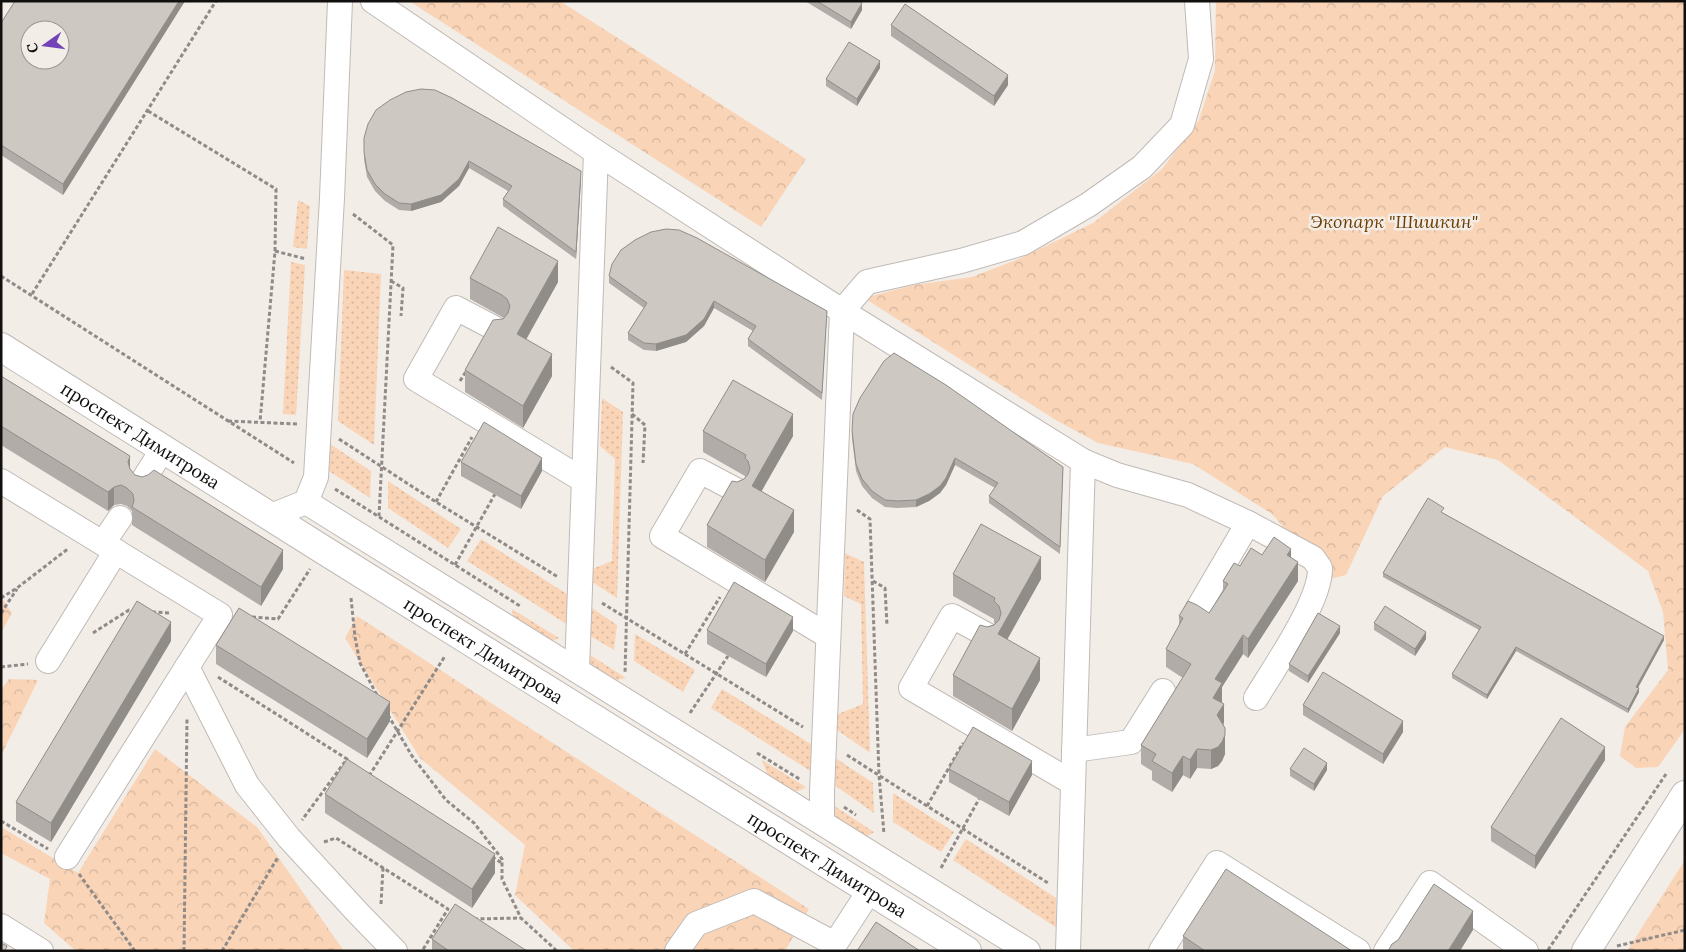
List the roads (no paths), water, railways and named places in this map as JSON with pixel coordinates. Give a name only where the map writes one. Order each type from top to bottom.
[{"type":"main road","name":"проспект Димитрова","points":[[1,347],[967,951]]},
{"type":"main road","points":[[1598,950],[1685,795]]},
{"type":"lane","points":[[270,516],[306,502],[316,477],[332,198],[340,1]]},
{"type":"lane","points":[[373,1],[596,152],[842,312],[1083,461],[1117,475],[1188,495],[1313,558],[1320,568],[1318,583],[1301,624],[1256,698]]},
{"type":"lane","points":[[822,822],[842,312],[868,282],[961,261],[1022,242],[1088,205],[1142,167],[1182,125],[1201,59],[1197,1]]},
{"type":"lane","points":[[576,670],[596,152]]},
{"type":"lane","points":[[496,329],[456,308],[416,379],[583,480]]},
{"type":"lane","points":[[142,482],[163,449]]},
{"type":"lane","points":[[1068,951],[1083,461]]},
{"type":"lane","points":[[736,490],[700,471],[662,536],[828,636]]},
{"type":"lane","points":[[1,481],[220,615],[67,857]]},
{"type":"lane","points":[[306,502],[1028,951]]},
{"type":"lane","points":[[48,661],[102,543],[120,518]]},
{"type":"lane","points":[[1197,610],[1248,524]]},
{"type":"lane","points":[[987,635],[952,616],[912,688],[1073,783]]},
{"type":"lane","points":[[190,663],[247,785],[294,844],[387,943]]},
{"type":"lane","points":[[1074,750],[1131,742],[1163,691]]},
{"type":"lane","points":[[1161,951],[1217,863],[1358,951]]},
{"type":"lane","points":[[1386,951],[1430,883],[1526,951]]},
{"type":"lane","points":[[677,951],[696,924],[754,901],[836,944],[870,890]]},
{"type":"lane","points":[[1,926],[41,951]]},
{"type":"park label","name":"Экопарк \"Шишкин\"","points":[[1394,221]]}]
